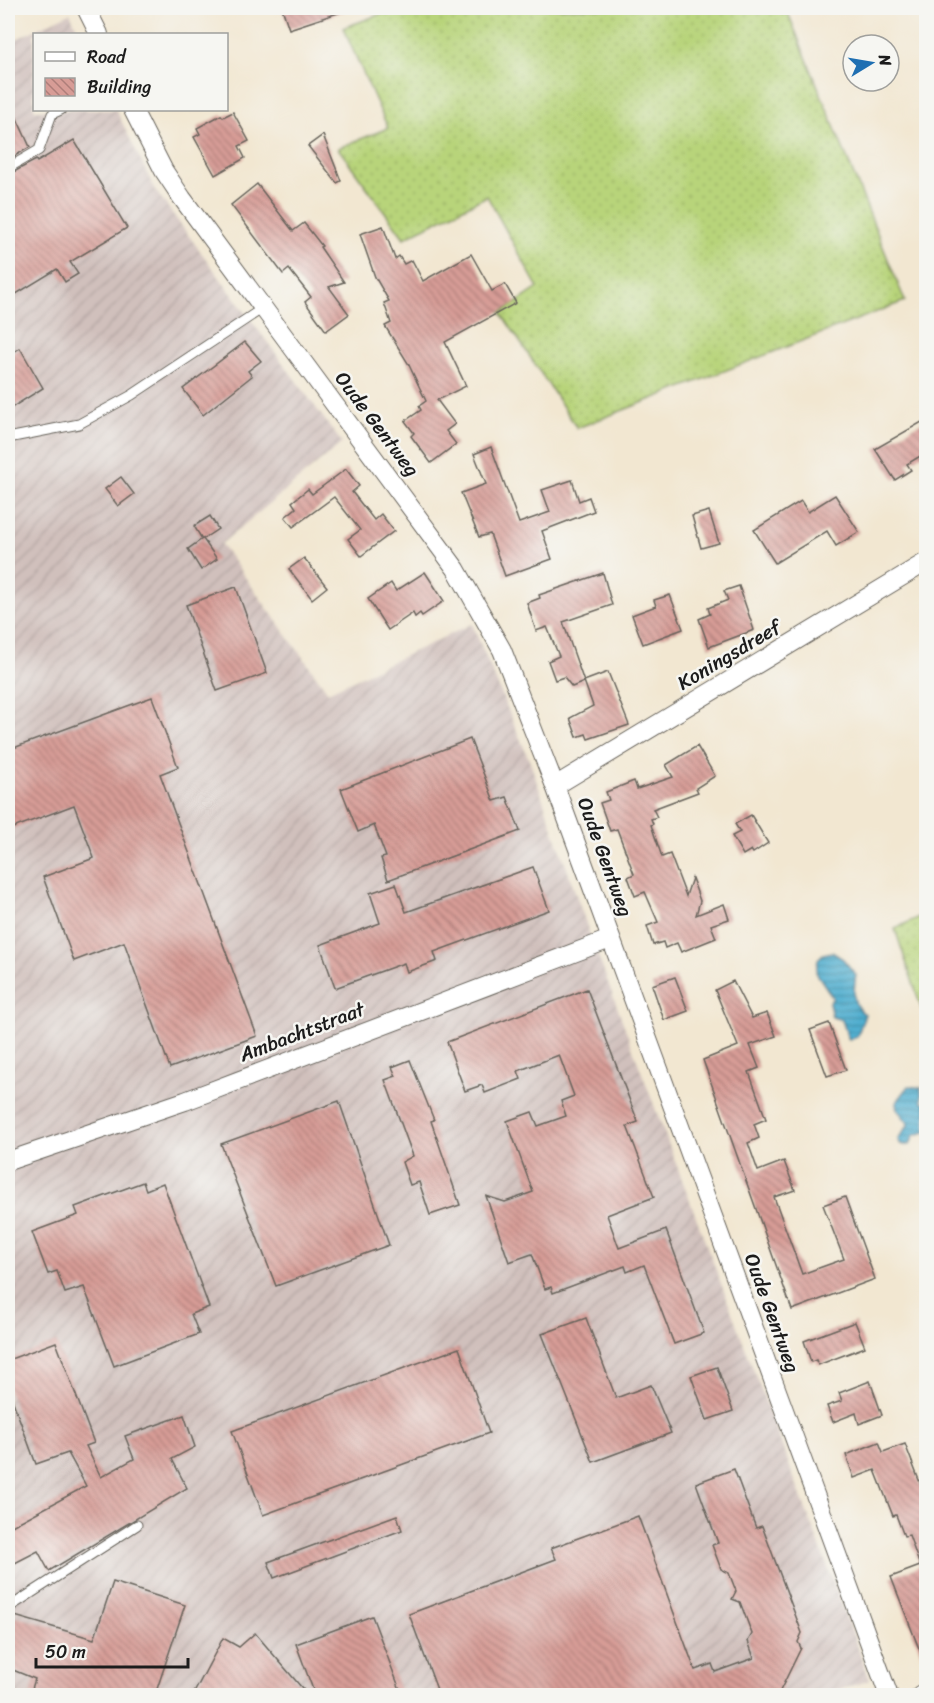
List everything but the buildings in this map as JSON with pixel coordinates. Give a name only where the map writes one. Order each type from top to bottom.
[{"type":"street","points":[[87,8],[99,33]]},
{"type":"street","name":"Oude Gentweg","points":[[134,111],[164,171],[182,198],[435,538],[481,609],[502,650],[555,786],[889,1695]]},
{"type":"street","name":"Koningsdreef","points":[[555,786],[927,562]]},
{"type":"street","name":"Ambachtstraat","points":[[8,1161],[185,1101],[610,939]]},
{"type":"street","points":[[920,1695],[927,1692]]},
{"type":"lane","points":[[8,168],[39,150],[52,114],[59,111]]},
{"type":"lane","points":[[8,438],[79,424],[132,395],[263,308]]},
{"type":"lane","points":[[8,1608],[137,1525]]},
{"type":"shaded area","points":[[70,13],[80,33],[33,33],[33,111],[116,111],[155,190],[342,443],[221,544],[328,692],[472,624],[530,762],[589,932],[870,1680],[820,1696],[8,1696],[8,43]]},
{"type":"green space","points":[[397,8],[786,8],[905,301],[577,428],[501,313],[538,288],[487,196],[404,238],[338,148],[388,128],[343,28]]},
{"type":"green space","points":[[926,913],[926,1022],[895,929]]},
{"type":"water","points":[[832,952],[843,959],[856,975],[855,1002],[860,1011],[865,1014],[857,1037],[849,1040],[842,1020],[832,1017],[829,1003],[833,998],[816,972],[818,959],[823,954]]},
{"type":"water","points":[[909,1086],[921,1088],[922,1102],[926,1103],[926,1132],[914,1135],[910,1145],[901,1145],[898,1139],[909,1124],[897,1109],[896,1103]]}]
